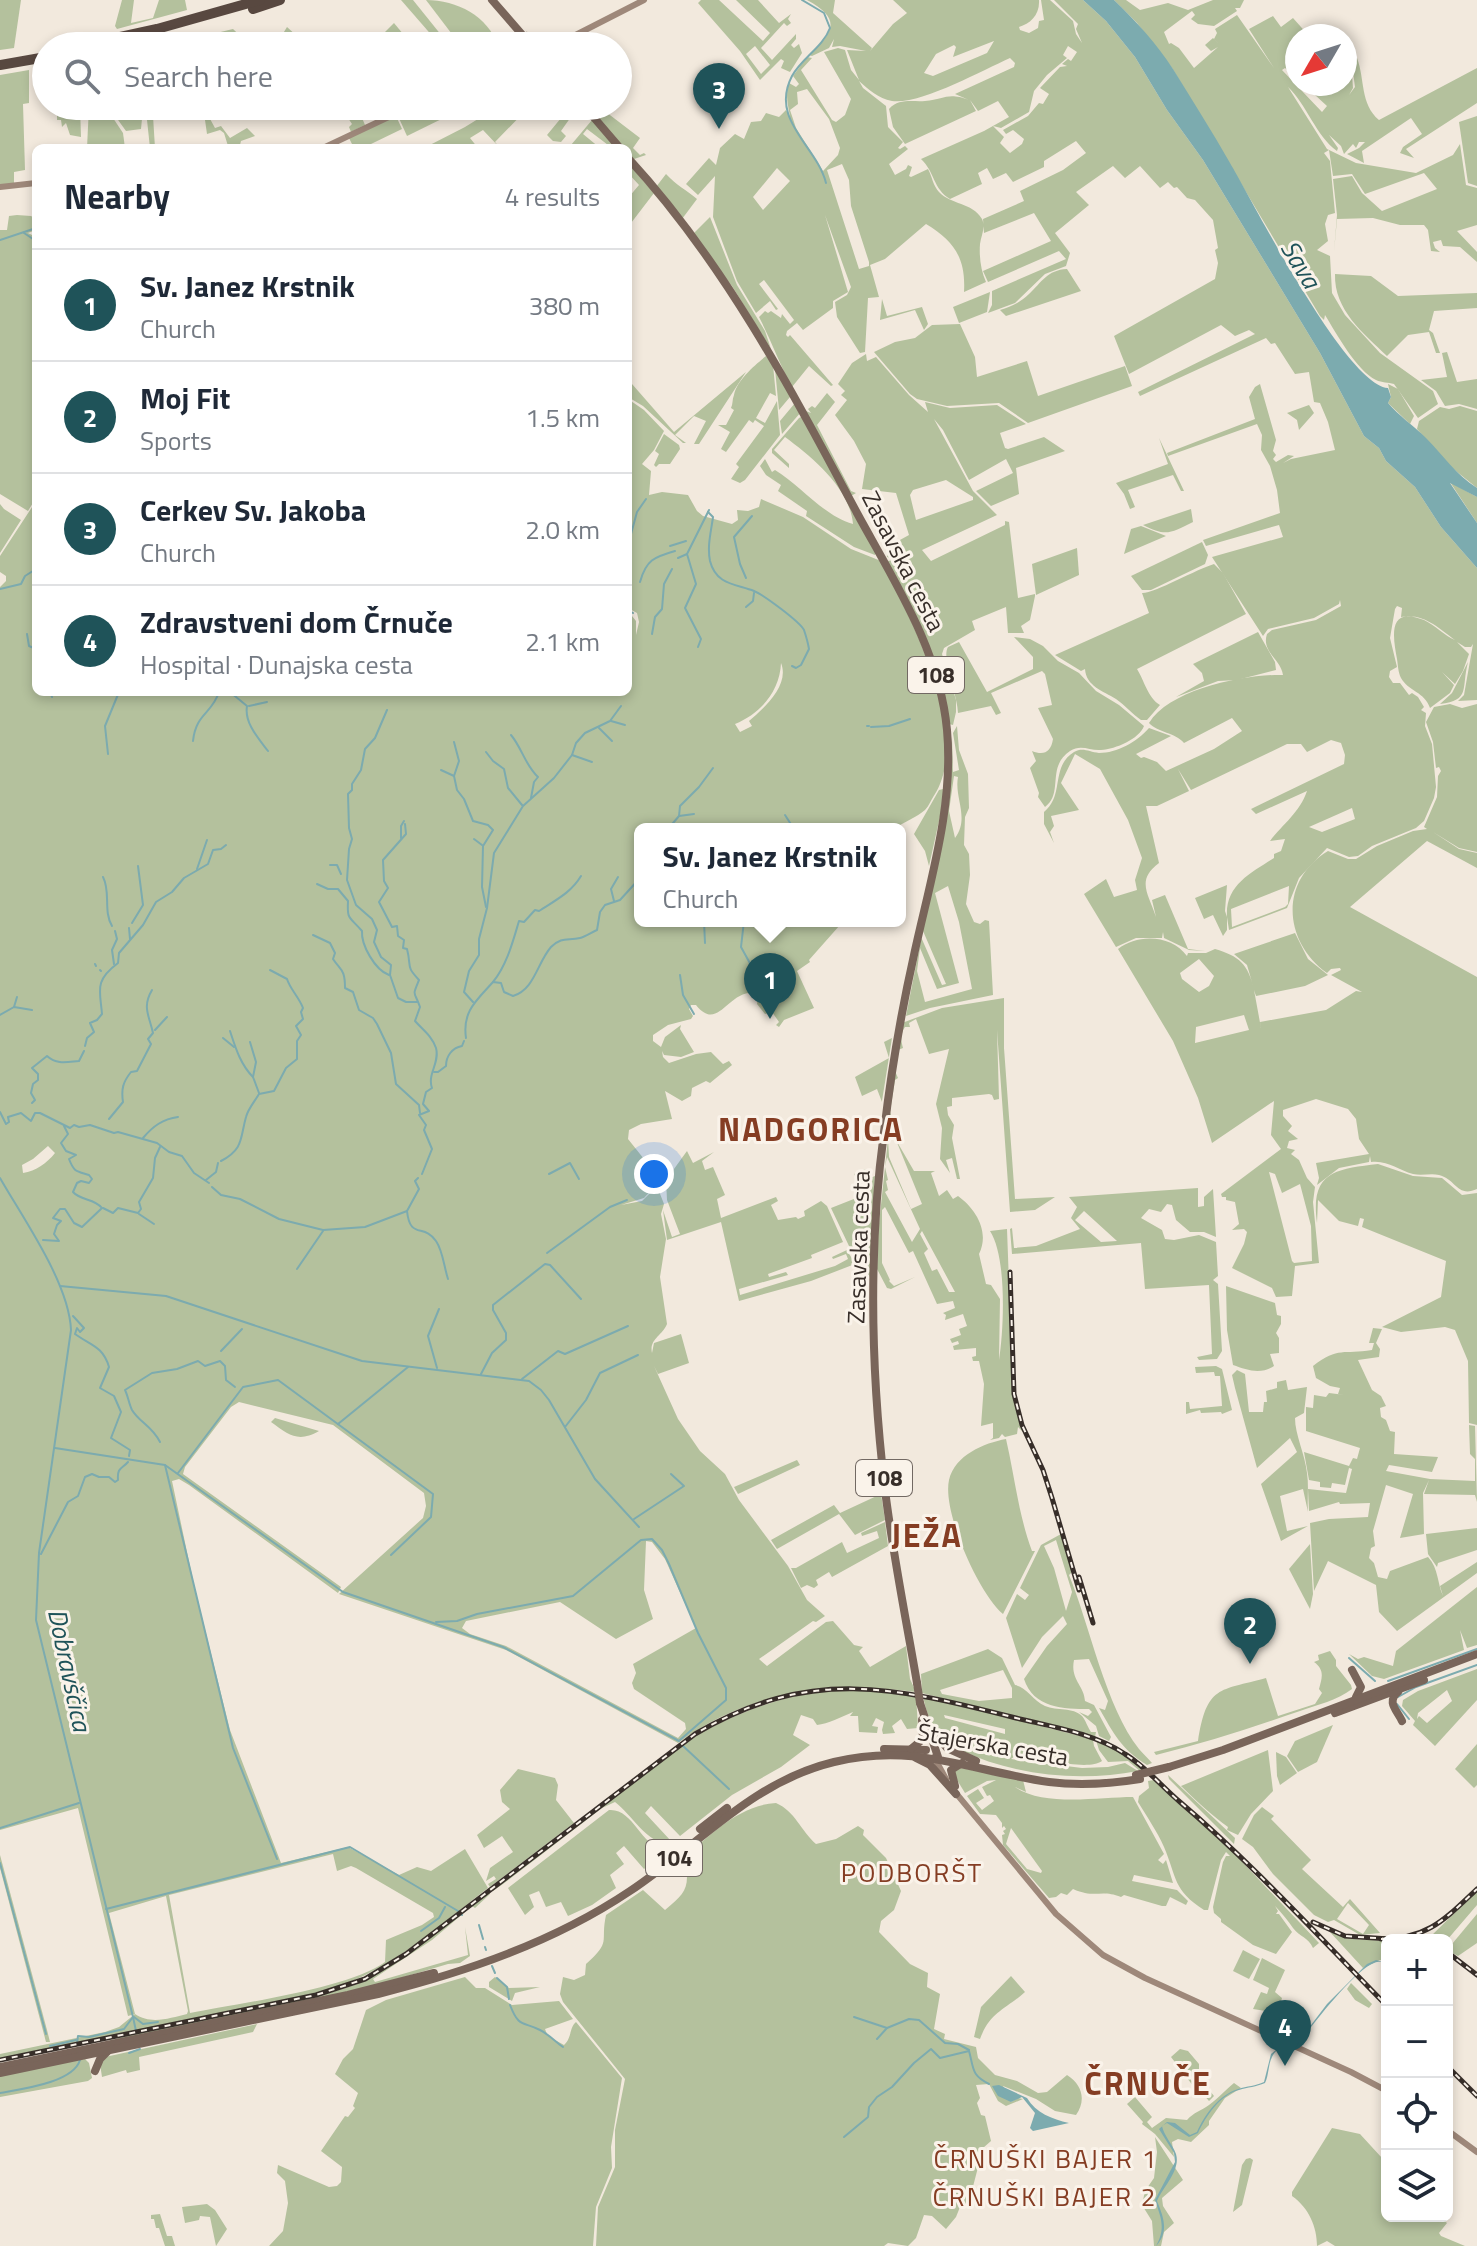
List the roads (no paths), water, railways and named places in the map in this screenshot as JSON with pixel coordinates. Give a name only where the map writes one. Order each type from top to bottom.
[{"type":"highway","points":[[140,32],[260,0]]},
{"type":"highway","points":[[165,32],[280,0]]},
{"type":"highway","points":[[0,62],[32,56]]},
{"type":"main road","points":[[492,0],[520,32]]},
{"type":"main road","points":[[581,32],[644,0]]},
{"type":"main road","points":[[331,144],[382,120]]},
{"type":"main road","points":[[596,120],[617,144]]},
{"type":"main road","name":"Zasavska cesta","points":[[632,163],[703,251],[804,411],[918,628],[935,671],[945,711],[948,743],[946,803],[891,1079],[881,1154],[874,1270],[878,1412],[886,1493],[924,1722],[935,1754]]},
{"type":"main road","points":[[0,187],[32,183]]},
{"type":"main road","name":"Štajerska cesta","points":[[935,1754],[962,1763],[1059,1783],[1099,1784],[1228,1754],[1477,1657]]},
{"type":"main road","name":"Štajerska cesta","points":[[1171,1769],[1477,1657]]},
{"type":"main road","points":[[1352,1670],[1361,1690],[1354,1700]]},
{"type":"main road","points":[[1401,1689],[1391,1702],[1402,1721]]},
{"type":"main road","points":[[924,1722],[923,1739],[907,1752],[927,1763],[956,1790]]},
{"type":"main road","points":[[924,1722],[947,1748],[976,1761]]},
{"type":"main road","name":"Štajerska cesta","points":[[400,1986],[525,1947],[589,1917],[643,1883],[748,1800],[783,1780],[833,1762],[907,1752],[935,1754],[1060,1778],[1138,1777]]},
{"type":"main road","points":[[935,1754],[956,1790],[997,1843],[1059,1917],[1103,1955],[1145,1978],[1381,2088]]},
{"type":"main road","points":[[956,1790],[951,1770],[962,1763]]},
{"type":"main road","name":"104","points":[[0,2070],[109,2050],[400,1986]]},
{"type":"main road","name":"104","points":[[0,2070],[400,1986]]},
{"type":"main road","points":[[95,2071],[100,2059],[109,2050]]},
{"type":"main road","points":[[1453,2134],[1477,2152]]},
{"type":"water","points":[[1083,0],[1114,0],[1153,42],[1209,127],[1279,251],[1326,326],[1370,379],[1388,388],[1391,397],[1388,403],[1392,408],[1477,488],[1477,497],[1450,483],[1477,523],[1477,568],[1441,527],[1415,487],[1364,436],[1320,353],[1203,160],[1167,110],[1135,57],[1106,21]]},
{"type":"water","points":[[1381,1961],[1359,1973],[1309,2030],[1278,2049],[1271,2060],[1265,2083],[1226,2096],[1209,2113],[1198,2133],[1189,2137],[1167,2123],[1163,2125],[1167,2122],[1175,2123],[1190,2135],[1197,2132],[1208,2112],[1219,2100],[1238,2089],[1264,2082],[1271,2054],[1295,2034],[1308,2029],[1327,2004],[1367,1964]]},
{"type":"water","points":[[999,2085],[1027,2098],[1045,2115],[1069,2123],[1033,2131],[1030,2128],[1035,2113],[1022,2097],[1011,2102],[998,2096],[992,2086]]},
{"type":"water","points":[[1162,2126],[1176,2154],[1177,2160],[1174,2172],[1157,2201],[1164,2225],[1163,2235],[1156,2246],[1162,2228],[1155,2200],[1175,2162],[1174,2153],[1159,2129]]},
{"type":"waterway","points":[[802,0],[824,13],[830,28],[823,41],[792,76],[786,92],[786,106],[790,119],[826,183]]},
{"type":"waterway","points":[[0,240],[32,229]]},
{"type":"waterway","points":[[24,233],[32,238]]},
{"type":"waterway","points":[[632,530],[637,512],[646,499]]},
{"type":"waterway","points":[[698,647],[701,639],[685,608],[696,584],[687,554],[709,510]]},
{"type":"waterway","points":[[708,512],[713,517],[709,555],[717,575],[754,591],[789,615],[804,630],[809,649],[801,665],[796,668],[792,666]]},
{"type":"waterway","points":[[746,578],[734,537],[752,516]]},
{"type":"waterway","points":[[670,546],[686,541]]},
{"type":"waterway","points":[[640,582],[652,560],[675,551]]},
{"type":"waterway","points":[[678,558],[687,554]]},
{"type":"waterway","points":[[652,634],[655,617],[662,609],[664,584],[672,569]]},
{"type":"waterway","points":[[0,589],[21,584],[32,572]]},
{"type":"waterway","points":[[746,607],[753,601],[754,593]]},
{"type":"waterway","points":[[27,634],[32,647]]},
{"type":"waterway","points":[[108,754],[105,726],[117,696]]},
{"type":"waterway","points":[[193,741],[197,725],[217,696]]},
{"type":"waterway","points":[[235,696],[247,706],[250,725],[268,751]]},
{"type":"waterway","points":[[249,706],[267,702]]},
{"type":"waterway","points":[[473,1002],[464,992],[469,971],[479,955],[494,853],[523,806],[554,778],[572,755],[576,743],[585,733],[610,721],[621,706]]},
{"type":"waterway","points":[[387,710],[375,738],[365,749],[361,770],[348,794],[352,839],[347,880],[356,905],[372,919],[377,930],[374,942],[381,957],[391,965],[390,975],[398,998],[417,1002]]},
{"type":"waterway","points":[[871,727],[889,726],[910,719]]},
{"type":"waterway","points":[[611,721],[625,725]]},
{"type":"waterway","points":[[599,728],[612,741]]},
{"type":"waterway","points":[[511,735],[538,777],[531,798]]},
{"type":"waterway","points":[[454,742],[459,761],[454,776],[457,790],[473,821],[488,825],[493,830],[483,846],[482,887],[486,907]]},
{"type":"waterway","points":[[486,752],[504,769],[508,788],[522,805]]},
{"type":"waterway","points":[[572,755],[592,762]]},
{"type":"waterway","points":[[673,823],[679,816],[680,806],[713,768]]},
{"type":"waterway","points":[[441,770],[454,776]]},
{"type":"waterway","points":[[679,816],[694,814]]},
{"type":"waterway","points":[[785,815],[790,823]]},
{"type":"waterway","points":[[401,838],[404,821]]},
{"type":"waterway","points":[[405,824],[406,834],[383,860],[384,881],[388,888],[379,902],[392,927],[397,926],[398,936],[404,940],[403,948],[407,949],[410,969],[419,980],[415,994],[420,1007],[415,1021],[436,1048],[432,1088],[426,1092],[423,1104],[429,1111],[419,1115],[426,1125],[424,1130],[432,1149],[422,1174]]},
{"type":"waterway","points":[[474,839],[482,845]]},
{"type":"waterway","points":[[197,869],[207,840]]},
{"type":"waterway","points":[[85,1046],[87,1038],[94,1032],[90,1023],[102,1014],[100,986],[105,975],[118,963],[119,953],[143,925],[156,902],[172,892],[184,878],[208,864],[213,850],[226,845]]},
{"type":"waterway","points":[[330,865],[337,865],[341,874]]},
{"type":"waterway","points":[[132,923],[143,905],[138,866]]},
{"type":"waterway","points":[[493,982],[506,961],[519,921],[524,922],[535,910],[539,911],[562,896],[581,876]]},
{"type":"waterway","points":[[103,877],[112,926]]},
{"type":"waterway","points":[[614,901],[611,889],[618,877]]},
{"type":"waterway","points":[[317,884],[338,889],[348,901],[349,915],[362,931],[370,956],[389,975]]},
{"type":"waterway","points":[[466,1038],[469,1013],[493,982],[501,983],[504,992],[513,996],[520,993],[531,982],[551,947],[562,940],[582,937],[597,930],[600,912],[605,905],[620,900],[634,885]]},
{"type":"waterway","points":[[704,927],[705,943]]},
{"type":"waterway","points":[[743,927],[741,947],[752,967]]},
{"type":"waterway","points":[[129,928],[130,939]]},
{"type":"waterway","points":[[114,964],[112,950],[117,939],[115,931]]},
{"type":"waterway","points":[[313,935],[330,943],[335,953],[333,959],[343,974],[345,988],[353,992],[359,1010],[377,1024],[391,1053],[396,1084],[419,1105],[420,1113]]},
{"type":"waterway","points":[[221,1161],[237,1147],[247,1114],[259,1094],[274,1091],[286,1068],[297,1059],[297,1041],[301,1035],[296,1026],[303,1019],[303,1008],[287,979],[270,970]]},
{"type":"waterway","points":[[680,975],[683,995],[694,1014]]},
{"type":"waterway","points":[[109,1119],[123,1102],[126,1079],[131,1072],[137,1071],[151,1044],[148,1039],[153,1033],[147,1006],[152,990]]},
{"type":"waterway","points":[[14,1007],[17,997]]},
{"type":"waterway","points":[[0,1015],[14,1007],[32,1010]]},
{"type":"waterway","points":[[155,1030],[167,1017]]},
{"type":"waterway","points":[[230,1031],[241,1061],[253,1077]]},
{"type":"waterway","points":[[223,1038],[234,1047]]},
{"type":"waterway","points":[[434,1072],[446,1066],[450,1053],[462,1046],[464,1041]]},
{"type":"waterway","points":[[250,1042],[256,1062],[253,1077],[259,1093]]},
{"type":"waterway","points":[[32,1103],[35,1100],[31,1093],[33,1084],[38,1080],[38,1074],[32,1068],[47,1056],[58,1062],[79,1061],[84,1051]]},
{"type":"waterway","points":[[0,1112],[6,1124],[8,1117],[21,1113],[31,1121],[35,1113],[40,1113],[70,1128],[90,1125],[157,1143],[169,1152],[182,1156],[194,1173],[209,1183]]},
{"type":"waterway","points":[[143,1138],[159,1124],[178,1117]]},
{"type":"waterway","points":[[43,1240],[59,1241],[54,1234],[61,1221],[53,1218],[60,1209],[65,1209],[74,1223],[82,1227],[102,1208],[73,1192],[77,1183],[89,1183],[92,1179],[72,1166],[69,1159],[76,1155],[66,1151],[61,1143],[68,1134],[64,1126]]},
{"type":"waterway","points":[[103,1208],[113,1213],[118,1208],[138,1213],[141,1209],[139,1202],[153,1178],[155,1158],[160,1147]]},
{"type":"waterway","points":[[206,1180],[216,1172],[218,1163]]},
{"type":"waterway","points":[[549,1174],[570,1163],[579,1179]]},
{"type":"waterway","name":"Dobravščica","points":[[0,1178],[54,1272],[71,1330],[39,1553],[36,1620],[133,2017],[124,2029],[89,2037],[78,2036],[77,2043]]},
{"type":"waterway","points":[[212,1187],[221,1195],[240,1199],[279,1219],[323,1230],[365,1227],[407,1211],[419,1189],[415,1181],[418,1178]]},
{"type":"waterway","points":[[547,1253],[610,1207],[627,1200]]},
{"type":"waterway","points":[[407,1211],[411,1225],[436,1241],[448,1279]]},
{"type":"waterway","points":[[139,1214],[154,1224]]},
{"type":"waterway","points":[[297,1269],[323,1231]]},
{"type":"waterway","points":[[481,1374],[492,1353],[506,1340],[506,1333],[493,1305],[545,1264],[550,1265],[581,1299]]},
{"type":"waterway","points":[[60,1286],[166,1296],[362,1361],[529,1381],[549,1400],[595,1479],[639,1527]]},
{"type":"waterway","points":[[437,1368],[428,1336],[439,1309]]},
{"type":"waterway","points":[[73,1316],[84,1328],[80,1332],[77,1328],[75,1334],[95,1347],[109,1367],[100,1388],[114,1396],[121,1412],[111,1438],[130,1450],[129,1456]]},
{"type":"waterway","points":[[522,1379],[558,1351],[565,1354],[628,1326]]},
{"type":"waterway","points":[[221,1351],[242,1329]]},
{"type":"waterway","points":[[565,1427],[586,1400],[600,1373],[638,1355]]},
{"type":"waterway","points":[[160,1442],[132,1410],[125,1390],[152,1373],[177,1369],[198,1361],[205,1366],[220,1361],[225,1366],[226,1380],[235,1387]]},
{"type":"waterway","points":[[338,1424],[408,1367]]},
{"type":"waterway","points":[[178,1473],[243,1387],[278,1380],[433,1494],[431,1517],[391,1555]]},
{"type":"waterway","points":[[55,1448],[165,1465],[343,1592],[503,1647],[679,1741]]},
{"type":"waterway","points":[[41,1554],[68,1502],[78,1496],[85,1477],[92,1474],[109,1477],[115,1482],[119,1470],[128,1462]]},
{"type":"waterway","points":[[165,1465],[233,1748],[277,1859]]},
{"type":"waterway","points":[[634,1519],[684,1486],[671,1474]]},
{"type":"waterway","points":[[436,1622],[457,1621],[477,1614],[573,1596],[641,1540],[652,1539],[669,1564],[698,1633],[726,1688],[726,1700],[680,1740]]},
{"type":"waterway","points":[[1388,1681],[1477,1649]]},
{"type":"waterway","points":[[1349,1658],[1375,1681]]},
{"type":"waterway","points":[[1398,1697],[1416,1687],[1477,1665]]},
{"type":"waterway","points":[[1397,1704],[1409,1719]]},
{"type":"waterway","points":[[682,1745],[729,1789]]},
{"type":"waterway","points":[[0,1828],[79,1803]]},
{"type":"waterway","points":[[106,1909],[350,1847],[458,1911]]},
{"type":"waterway","points":[[0,1863],[46,2034]]},
{"type":"waterway","points":[[421,1931],[439,1918],[445,1907]]},
{"type":"waterway","points":[[479,1925],[483,1939]]},
{"type":"waterway","points":[[492,1966],[495,1973]]},
{"type":"waterway","points":[[497,1978],[507,1987],[509,1999]]},
{"type":"waterway","points":[[510,2005],[519,2021],[543,2032],[563,2047]]},
{"type":"waterway","points":[[133,2017],[136,2031]]},
{"type":"waterway","points":[[134,2017],[143,2024],[158,2022]]},
{"type":"waterway","points":[[854,2017],[887,2028],[909,2019],[919,2020],[945,2043],[958,2044],[969,2050]]},
{"type":"waterway","points":[[877,2039],[887,2028]]},
{"type":"waterway","points":[[50,2046],[76,2040]]},
{"type":"waterway","points":[[129,2053],[140,2049]]},
{"type":"waterway","points":[[844,2137],[868,2117],[869,2107],[877,2097],[892,2087],[931,2049],[940,2058],[969,2051],[976,2074],[989,2084]]},
{"type":"waterway","name":"Dobravščica","points":[[0,2093],[57,2079],[68,2074],[80,2060]]},
{"type":"railway","points":[[1010,1272],[1014,1394],[1022,1425],[1043,1470],[1079,1590]]},
{"type":"railway","points":[[1079,1577],[1093,1623]]},
{"type":"railway","points":[[0,2060],[316,1995],[365,1979],[406,1954],[695,1734],[777,1698],[815,1691],[853,1689],[931,1698],[972,1707],[1072,1732],[1100,1741],[1125,1754],[1234,1850],[1381,2000]]},
{"type":"railway","points":[[1414,1934],[1445,1918],[1477,1889]]},
{"type":"railway","points":[[1313,1922],[1345,1936],[1381,1938]]},
{"type":"railway","points":[[1453,1957],[1477,1975]]},
{"type":"railway","points":[[1453,2072],[1477,2096]]},
{"type":"place","name":"Cerkev Sv. Jakoba","points":[[719,129]]},
{"type":"place","name":"Sv. Janez Krstnik","points":[[770,1019]]},
{"type":"place","name":"Moj Fit","points":[[1250,1664]]},
{"type":"place","name":"Zdravstveni dom Črnuče","points":[[1285,2066]]},
{"type":"district","name":"NADGORICA","points":[[811,1129]]},
{"type":"district","name":"JEŽA","points":[[927,1535]]},
{"type":"district","name":"PODBORŠT","points":[[912,1872]]},
{"type":"district","name":"ČRNUČE","points":[[1148,2083]]},
{"type":"district","name":"ČRNUŠKI BAJER 1","points":[[1046,2158]]},
{"type":"district","name":"ČRNUŠKI BAJER 2","points":[[1045,2196]]},
{"type":"water label","name":"Sava","points":[[1301,264]]}]
